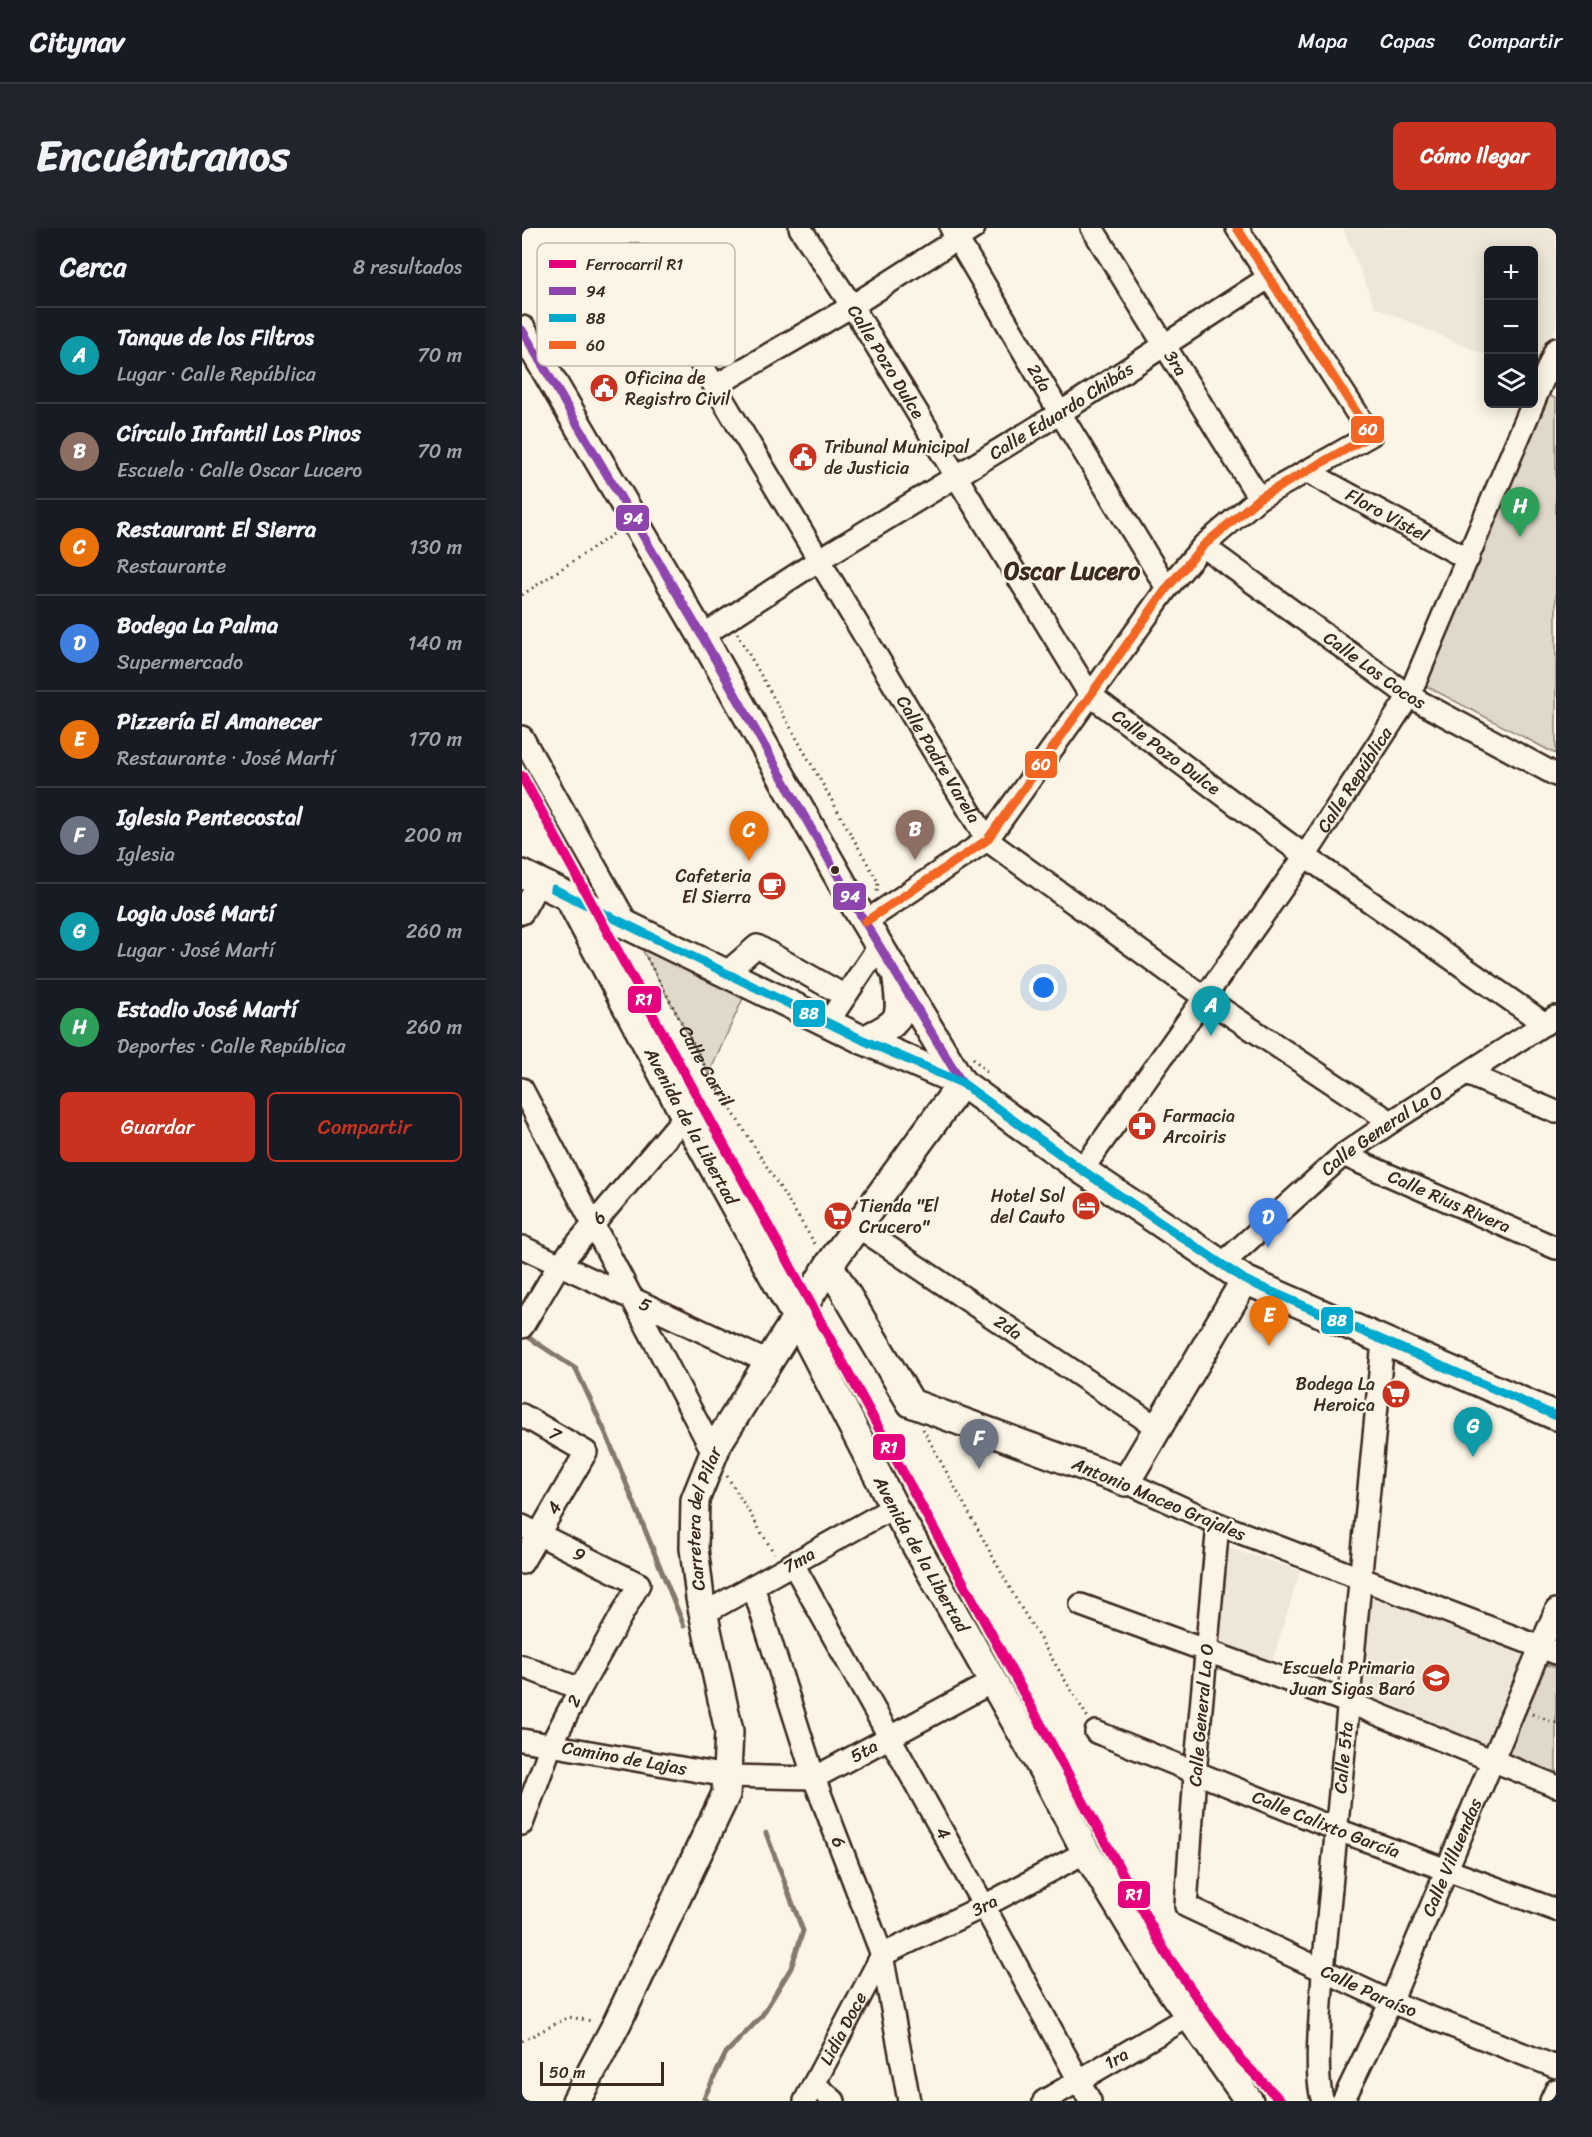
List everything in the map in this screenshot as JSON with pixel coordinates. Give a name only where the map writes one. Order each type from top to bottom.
[{"type":"main road","points":[[522,330],[537,356]]},
{"type":"main road","points":[[543,366],[702,636],[897,977],[962,1083]]},
{"type":"main road","points":[[530,878],[863,1040],[962,1083],[1082,1170],[1245,1280],[1556,1416]]},
{"type":"main road","name":"Avenida de la Libertad","points":[[568,896],[685,1116],[796,1317],[894,1507],[1049,1781],[1086,1852],[1161,1976],[1249,2101]]},
{"type":"main road","points":[[863,1040],[895,1022],[901,1008],[897,977]]},
{"type":"main road","name":"Carretera del Pilar","points":[[576,2101],[616,2025],[726,1794],[729,1731],[703,1614],[694,1548],[695,1500],[718,1443],[828,1264],[962,1083]]},
{"type":"main road","points":[[828,1264],[911,1403]]},
{"type":"main road","points":[[1125,1482],[1245,1280]]},
{"type":"main road","name":"Antonio Maceo Grajales","points":[[911,1403],[1125,1482]]},
{"type":"street","name":"Calle Pozo Dulce","points":[[800,228],[852,306],[1090,695],[1305,856],[1550,1020]]},
{"type":"street","name":"3ra","points":[[1092,228],[1166,344],[1259,498]]},
{"type":"street","points":[[865,922],[987,840],[1167,588],[1203,546],[1259,498],[1371,435],[1237,228]]},
{"type":"street","points":[[715,386],[852,306],[961,231]]},
{"type":"street","name":"2da","points":[[961,231],[1060,413],[1167,588]]},
{"type":"street","name":"Calle Eduardo Chibás","points":[[702,636],[819,560],[1060,413],[1268,278]]},
{"type":"street","name":"Calle República","points":[[1082,1170],[1305,856],[1409,696],[1468,559],[1550,384],[1556,350]]},
{"type":"street","name":"Calle Padre Varela","points":[[703,366],[987,840],[1205,998],[1391,1122]]},
{"type":"street","name":"Floro Vistel","points":[[1308,472],[1468,559]]},
{"type":"street","name":"Calle Los Cocos","points":[[1203,546],[1409,696],[1556,775]]},
{"type":"street","points":[[522,737],[628,925]]},
{"type":"street","points":[[522,913],[530,878]]},
{"type":"street","points":[[726,973],[757,946],[845,996]]},
{"type":"street","points":[[828,1022],[879,946]]},
{"type":"street","name":"Calle General La O","points":[[1221,1265],[1342,1155],[1550,1020]]},
{"type":"street","points":[[1467,1074],[1556,1112]]},
{"type":"street","points":[[522,1089],[714,1454]]},
{"type":"street","name":"6","points":[[524,1323],[559,1265],[685,1116]]},
{"type":"street","name":"Calle Rius Rivera","points":[[1342,1155],[1556,1248]]},
{"type":"street","name":"2da","points":[[857,1226],[1158,1428]]},
{"type":"street","name":"5","points":[[522,1247],[768,1362]]},
{"type":"street","name":"Calle 5ta","points":[[1323,2101],[1319,2091],[1319,2067],[1323,1971],[1383,1342]]},
{"type":"street","name":"7","points":[[522,1415],[586,1452]]},
{"type":"street","name":"4","points":[[522,1563],[530,1530],[586,1452]]},
{"type":"street","name":"Antonio Maceo Grajales","points":[[1125,1482],[1218,1524],[1547,1650]]},
{"type":"street","name":"7ma","points":[[703,1614],[894,1507]]},
{"type":"street","name":"Calle General La O","points":[[1186,1906],[1195,1774],[1218,1524]]},
{"type":"street","name":"9","points":[[530,1530],[639,1584]]},
{"type":"street","name":"4","points":[[788,1566],[889,1737],[1090,2101]]},
{"type":"street","name":"2","points":[[522,1824],[551,1745],[639,1584]]},
{"type":"street","name":"6","points":[[753,1586],[814,1778],[882,1955],[909,2101]]},
{"type":"street","points":[[1081,1605],[1350,1703],[1556,1786]]},
{"type":"street","name":"Calle Villuendas","points":[[1343,2101],[1390,2002],[1514,1706],[1547,1650],[1556,1610]]},
{"type":"street","points":[[522,1666],[580,1689]]},
{"type":"street","name":"5ta","points":[[726,1776],[814,1778],[992,1682]]},
{"type":"street","name":"Calle Calixto García","points":[[1096,1732],[1338,1830],[1556,1910]]},
{"type":"street","name":"Camino de Lajas","points":[[522,1740],[726,1776]]},
{"type":"street","name":"3ra","points":[[882,1955],[984,1906],[1086,1852]]},
{"type":"street","name":"Calle Paraíso","points":[[1186,1906],[1390,2002],[1556,2067]]},
{"type":"street","name":"Lidia Doce","points":[[809,2093],[882,1955]]},
{"type":"street","name":"1ra","points":[[1044,2101],[1189,2016]]},
{"type":"street","points":[[1551,2101],[1556,2090]]},
{"type":"street","points":[[809,2093],[834,2101]]},
{"type":"path","points":[[522,595],[633,521]]},
{"type":"path","name":"Calle Carril","points":[[628,925],[709,1074],[828,1264]]},
{"type":"path","points":[[911,1403],[925,1435],[1017,1601],[1096,1732]]},
{"type":"path","points":[[714,1454],[788,1566]]},
{"type":"path","points":[[1514,1706],[1556,1723]]},
{"type":"path","points":[[522,2041],[569,2017],[616,2025]]},
{"type":"shaded area","points":[[1343,228],[1556,228],[1556,326],[1538,371],[1538,246],[1484,246],[1484,354],[1375,307]]},
{"type":"shaded area","points":[[1545,393],[1556,399],[1556,754],[1424,685]]},
{"type":"shaded area","points":[[637,940],[744,996],[709,1074]]},
{"type":"shaded area","points":[[1223,1546],[1300,1571],[1271,1665],[1217,1642]]},
{"type":"shaded area","name":"Escuela Primaria Juan Sigas Baró","points":[[1365,1592],[1525,1653],[1487,1755],[1355,1698]]},
{"type":"shaded area","points":[[1542,1663],[1556,1668],[1556,1780],[1502,1759]]},
{"type":"waterway","points":[[522,1333],[576,1369],[607,1436],[684,1626]]},
{"type":"waterway","points":[[707,2101],[704,2098],[726,2053],[761,2017],[791,1968],[803,1931],[766,1833]]},
{"type":"rail line","name":"R1","points":[[522,776],[1167,1955],[1241,2060],[1281,2101]]},
{"type":"transit line","name":"60","points":[[865,922],[987,840],[1167,588],[1203,546],[1259,498],[1371,435],[1237,228]]},
{"type":"transit line","name":"94","points":[[522,330],[537,356]]},
{"type":"transit line","name":"94","points":[[543,366],[702,636],[854,904],[962,1083]]},
{"type":"transit line","name":"88","points":[[554,889],[863,1040],[962,1083],[1082,1170],[1245,1280],[1556,1416]]},
{"type":"place","name":"Oficina de Registro Civil","points":[[604,388]]},
{"type":"place","name":"Tribunal Municipal de Justicia","points":[[803,457]]},
{"type":"place","name":"Estadio José Martí","points":[[1520,537]]},
{"type":"place","name":"Círculo Infantil Los Pinos","points":[[915,860]]},
{"type":"place","name":"Restaurant El Sierra","points":[[749,861]]},
{"type":"place","name":"Cafeteria El Sierra","points":[[772,886]]},
{"type":"place","name":"Tanque de los Filtros","points":[[1211,1036]]},
{"type":"place","name":"Farmacia Arcoiris","points":[[1142,1126]]},
{"type":"place","name":"Hotel Sol del Cauto","points":[[1086,1206]]},
{"type":"place","name":"Tienda \"El Crucero\"","points":[[838,1216]]},
{"type":"place","name":"Bodega La Palma","points":[[1268,1248]]},
{"type":"place","name":"Pizzería El Amanecer","points":[[1269,1346]]},
{"type":"place","name":"Bodega La Heroica","points":[[1396,1394]]},
{"type":"place","name":"Logia José Martí","points":[[1473,1457]]},
{"type":"place","name":"Iglesia Pentecostal","points":[[979,1469]]},
{"type":"place","name":"Escuela Primaria Juan Sigas Baró","points":[[1436,1678]]},
{"type":"district","name":"Oscar Lucero","points":[[1072,571]]}]
